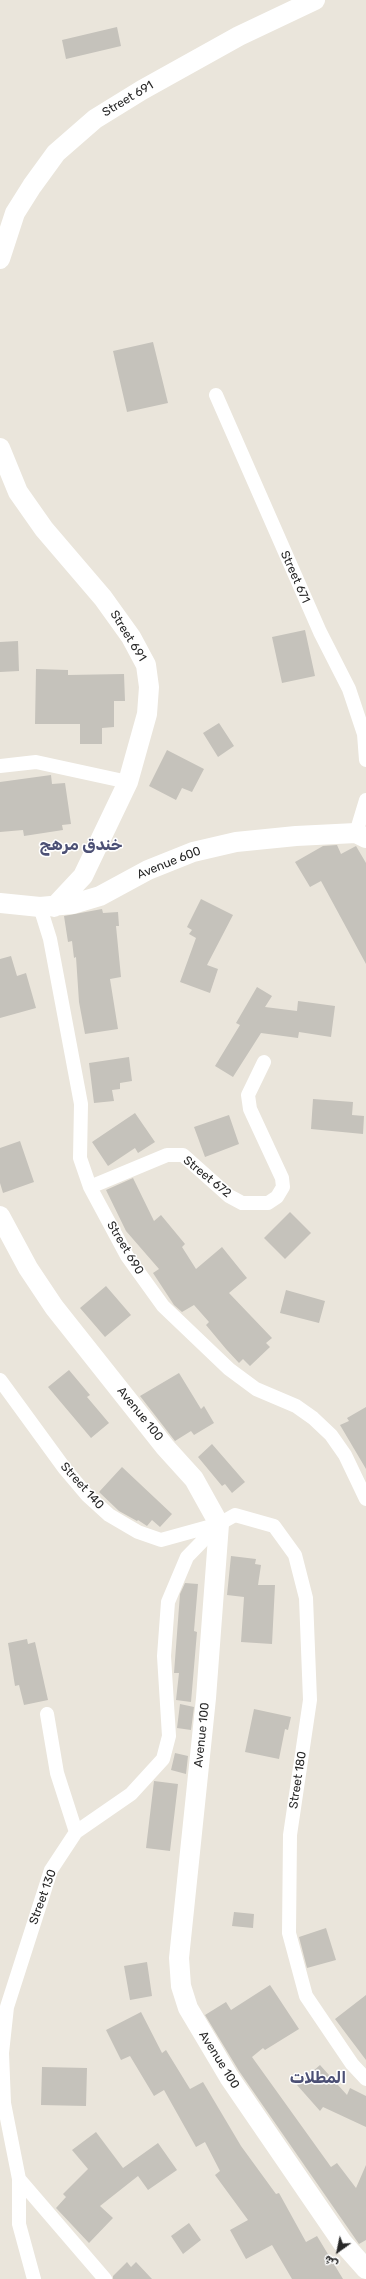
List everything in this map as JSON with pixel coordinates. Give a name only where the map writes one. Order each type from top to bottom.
[{"type":"main road","name":"Street 691","points":[[0,259],[15,212],[32,186],[56,153],[95,119],[142,90],[240,36],[315,0]]},
{"type":"main road","name":"Street 691","points":[[1,455],[18,492],[44,529],[104,598],[131,637],[146,665],[149,687],[147,714],[128,782],[83,876],[47,907]]},
{"type":"main road","name":"Avenue 600","points":[[0,903],[47,907],[100,896],[148,870],[192,852],[236,842],[296,836],[361,836]]},
{"type":"main road","name":"Avenue 100","points":[[0,1216],[28,1268],[54,1307],[165,1447],[194,1478],[219,1524],[206,1698],[180,1945],[181,1986],[188,2008],[229,2077],[342,2242],[366,2269]]},
{"type":"street","name":"Street 671","points":[[216,395],[320,632],[349,690],[364,734],[366,760]]},
{"type":"street","points":[[0,766],[36,762],[128,782]]},
{"type":"street","points":[[361,836],[366,800]]},
{"type":"street","name":"Street 690","points":[[47,907],[50,939],[79,1096],[80,1158],[90,1187],[127,1256],[163,1306],[228,1369],[256,1389],[296,1406],[313,1418],[331,1435],[345,1455],[366,1499]]},
{"type":"street","name":"Street 672","points":[[90,1187],[167,1155],[183,1155],[229,1196],[242,1203],[268,1203],[277,1197],[283,1187],[282,1178],[250,1109],[248,1095],[264,1062]]},
{"type":"street","name":"Street 140","points":[[0,1380],[65,1469],[87,1495],[109,1515],[138,1532],[161,1540],[219,1524]]},
{"type":"street","name":"Street 180","points":[[219,1524],[235,1515],[274,1526],[295,1555],[306,1598],[310,1700],[290,1835],[289,1933],[310,2002],[352,2064],[366,2079]]},
{"type":"street","name":"Street 130","points":[[34,2279],[18,2224],[19,2179],[4,2103],[2,2053],[3,2006],[51,1870],[76,1832],[131,1794],[162,1759],[169,1736],[164,1656],[168,1602],[187,1557],[219,1524]]},
{"type":"street","points":[[47,1714],[57,1773],[76,1832]]},
{"type":"street","points":[[19,2179],[106,2279]]},
{"type":"building","points":[[117,27],[121,46],[66,59],[62,40]]},
{"type":"building","points":[[153,342],[168,403],[127,412],[113,351]]},
{"type":"building","points":[[305,630],[315,676],[282,683],[272,637]]},
{"type":"building","points":[[18,641],[19,671],[0,672],[0,642]]},
{"type":"building","points":[[36,669],[68,670],[68,675],[124,674],[125,701],[114,701],[114,727],[102,728],[102,744],[80,744],[80,724],[35,724]]},
{"type":"building","points":[[219,723],[234,746],[218,757],[203,733]]},
{"type":"building","points":[[167,750],[204,769],[192,792],[182,788],[176,800],[149,786]]},
{"type":"building","points":[[51,775],[52,784],[65,783],[71,824],[62,825],[63,830],[24,836],[23,830],[0,832],[0,782]]},
{"type":"building","points":[[337,845],[341,854],[356,846],[366,863],[366,964],[321,881],[310,887],[295,862],[323,846]]},
{"type":"building","points":[[201,899],[233,915],[207,965],[218,969],[210,993],[180,982],[196,938],[189,934],[192,930],[187,927]]},
{"type":"building","points":[[102,909],[103,913],[118,912],[119,926],[116,926],[121,977],[110,979],[118,1029],[85,1034],[79,1002],[76,957],[74,958],[72,941],[68,942],[64,916]]},
{"type":"building","points":[[11,956],[17,976],[26,973],[36,1008],[0,1018],[0,959]]},
{"type":"building","points":[[257,987],[272,996],[265,1007],[297,1011],[298,1001],[335,1006],[331,1037],[299,1032],[298,1038],[261,1033],[233,1077],[215,1066],[240,1025],[236,1023]]},
{"type":"building","points":[[129,1057],[132,1081],[120,1083],[120,1089],[112,1090],[114,1101],[94,1103],[89,1063]]},
{"type":"building","points":[[313,1099],[353,1102],[352,1115],[364,1116],[363,1134],[311,1129]]},
{"type":"building","points":[[135,1113],[155,1142],[138,1153],[135,1148],[108,1166],[92,1142]]},
{"type":"building","points":[[229,1115],[239,1144],[205,1157],[194,1127]]},
{"type":"building","points":[[20,1141],[34,1182],[3,1193],[0,1183],[0,1148]]},
{"type":"building","points":[[133,1178],[154,1221],[161,1215],[185,1244],[182,1247],[196,1269],[222,1247],[247,1278],[229,1293],[272,1338],[266,1343],[270,1347],[250,1366],[243,1359],[239,1363],[226,1349],[206,1325],[209,1322],[194,1305],[182,1312],[174,1305],[153,1273],[159,1269],[126,1231],[106,1190]]},
{"type":"building","points":[[290,1212],[311,1233],[285,1259],[264,1238]]},
{"type":"building","points":[[106,1286],[131,1315],[105,1337],[80,1308]]},
{"type":"building","points":[[286,1290],[325,1301],[319,1323],[280,1313]]},
{"type":"building","points":[[69,1370],[90,1395],[87,1397],[109,1423],[91,1438],[48,1387]]},
{"type":"building","points":[[179,1373],[201,1409],[204,1406],[214,1423],[194,1435],[191,1431],[175,1441],[140,1396]]},
{"type":"building","points":[[366,1407],[366,1469],[340,1425],[349,1421],[347,1418]]},
{"type":"building","points":[[212,1444],[245,1482],[232,1493],[225,1484],[222,1486],[198,1457]]},
{"type":"building","points":[[122,1467],[172,1514],[160,1527],[152,1520],[147,1526],[119,1511],[99,1492]]},
{"type":"building","points":[[231,1556],[256,1559],[255,1564],[261,1565],[258,1585],[275,1585],[272,1644],[241,1642],[244,1597],[227,1595]]},
{"type":"building","points":[[185,1583],[198,1584],[194,1631],[197,1632],[191,1702],[176,1700],[179,1673],[174,1673],[180,1594]]},
{"type":"building","points":[[27,1639],[28,1644],[35,1642],[48,1700],[24,1705],[19,1685],[15,1686],[8,1643]]},
{"type":"building","points":[[180,1704],[194,1707],[191,1730],[177,1728]]},
{"type":"building","points":[[254,1709],[291,1717],[288,1730],[285,1729],[279,1759],[245,1752]]},
{"type":"building","points":[[175,1753],[188,1756],[186,1774],[171,1770]]},
{"type":"building","points":[[154,1781],[178,1784],[170,1851],[146,1848]]},
{"type":"building","points":[[234,1912],[254,1914],[253,1928],[232,1926]]},
{"type":"building","points":[[326,1928],[336,1960],[307,1968],[299,1937]]},
{"type":"building","points":[[147,1962],[152,1996],[130,2000],[124,1966]]},
{"type":"building","points":[[270,1985],[299,2029],[265,2050],[263,2048],[252,2057],[331,2167],[337,2163],[356,2188],[366,2165],[366,2240],[359,2244],[239,2071],[205,2015],[226,2002],[231,2010]]},
{"type":"building","points":[[366,1995],[366,2060],[335,2019]]},
{"type":"building","points":[[141,2012],[162,2053],[166,2050],[190,2089],[203,2082],[241,2146],[276,2194],[279,2193],[306,2242],[317,2236],[343,2279],[292,2279],[272,2245],[246,2259],[230,2230],[248,2220],[215,2175],[220,2171],[205,2142],[196,2147],[164,2090],[154,2096],[130,2056],[121,2060],[106,2030]]},
{"type":"building","points":[[320,2065],[347,2095],[350,2088],[366,2096],[366,2127],[323,2107],[320,2111],[297,2085]]},
{"type":"building","points":[[42,2067],[87,2068],[86,2106],[41,2105]]},
{"type":"building","points":[[96,2132],[123,2168],[158,2143],[177,2170],[148,2190],[138,2176],[100,2206],[113,2218],[89,2243],[56,2208],[66,2197],[63,2194],[88,2169],[72,2150]]},
{"type":"building","points":[[189,2223],[201,2240],[183,2254],[171,2236]]},
{"type":"building","points":[[127,2262],[131,2267],[136,2262],[152,2279],[113,2279],[113,2276]]},
{"type":"district","name":"خندق مرهج","points":[[81,845]]},
{"type":"district","name":"المطلات","points":[[318,2078]]}]
